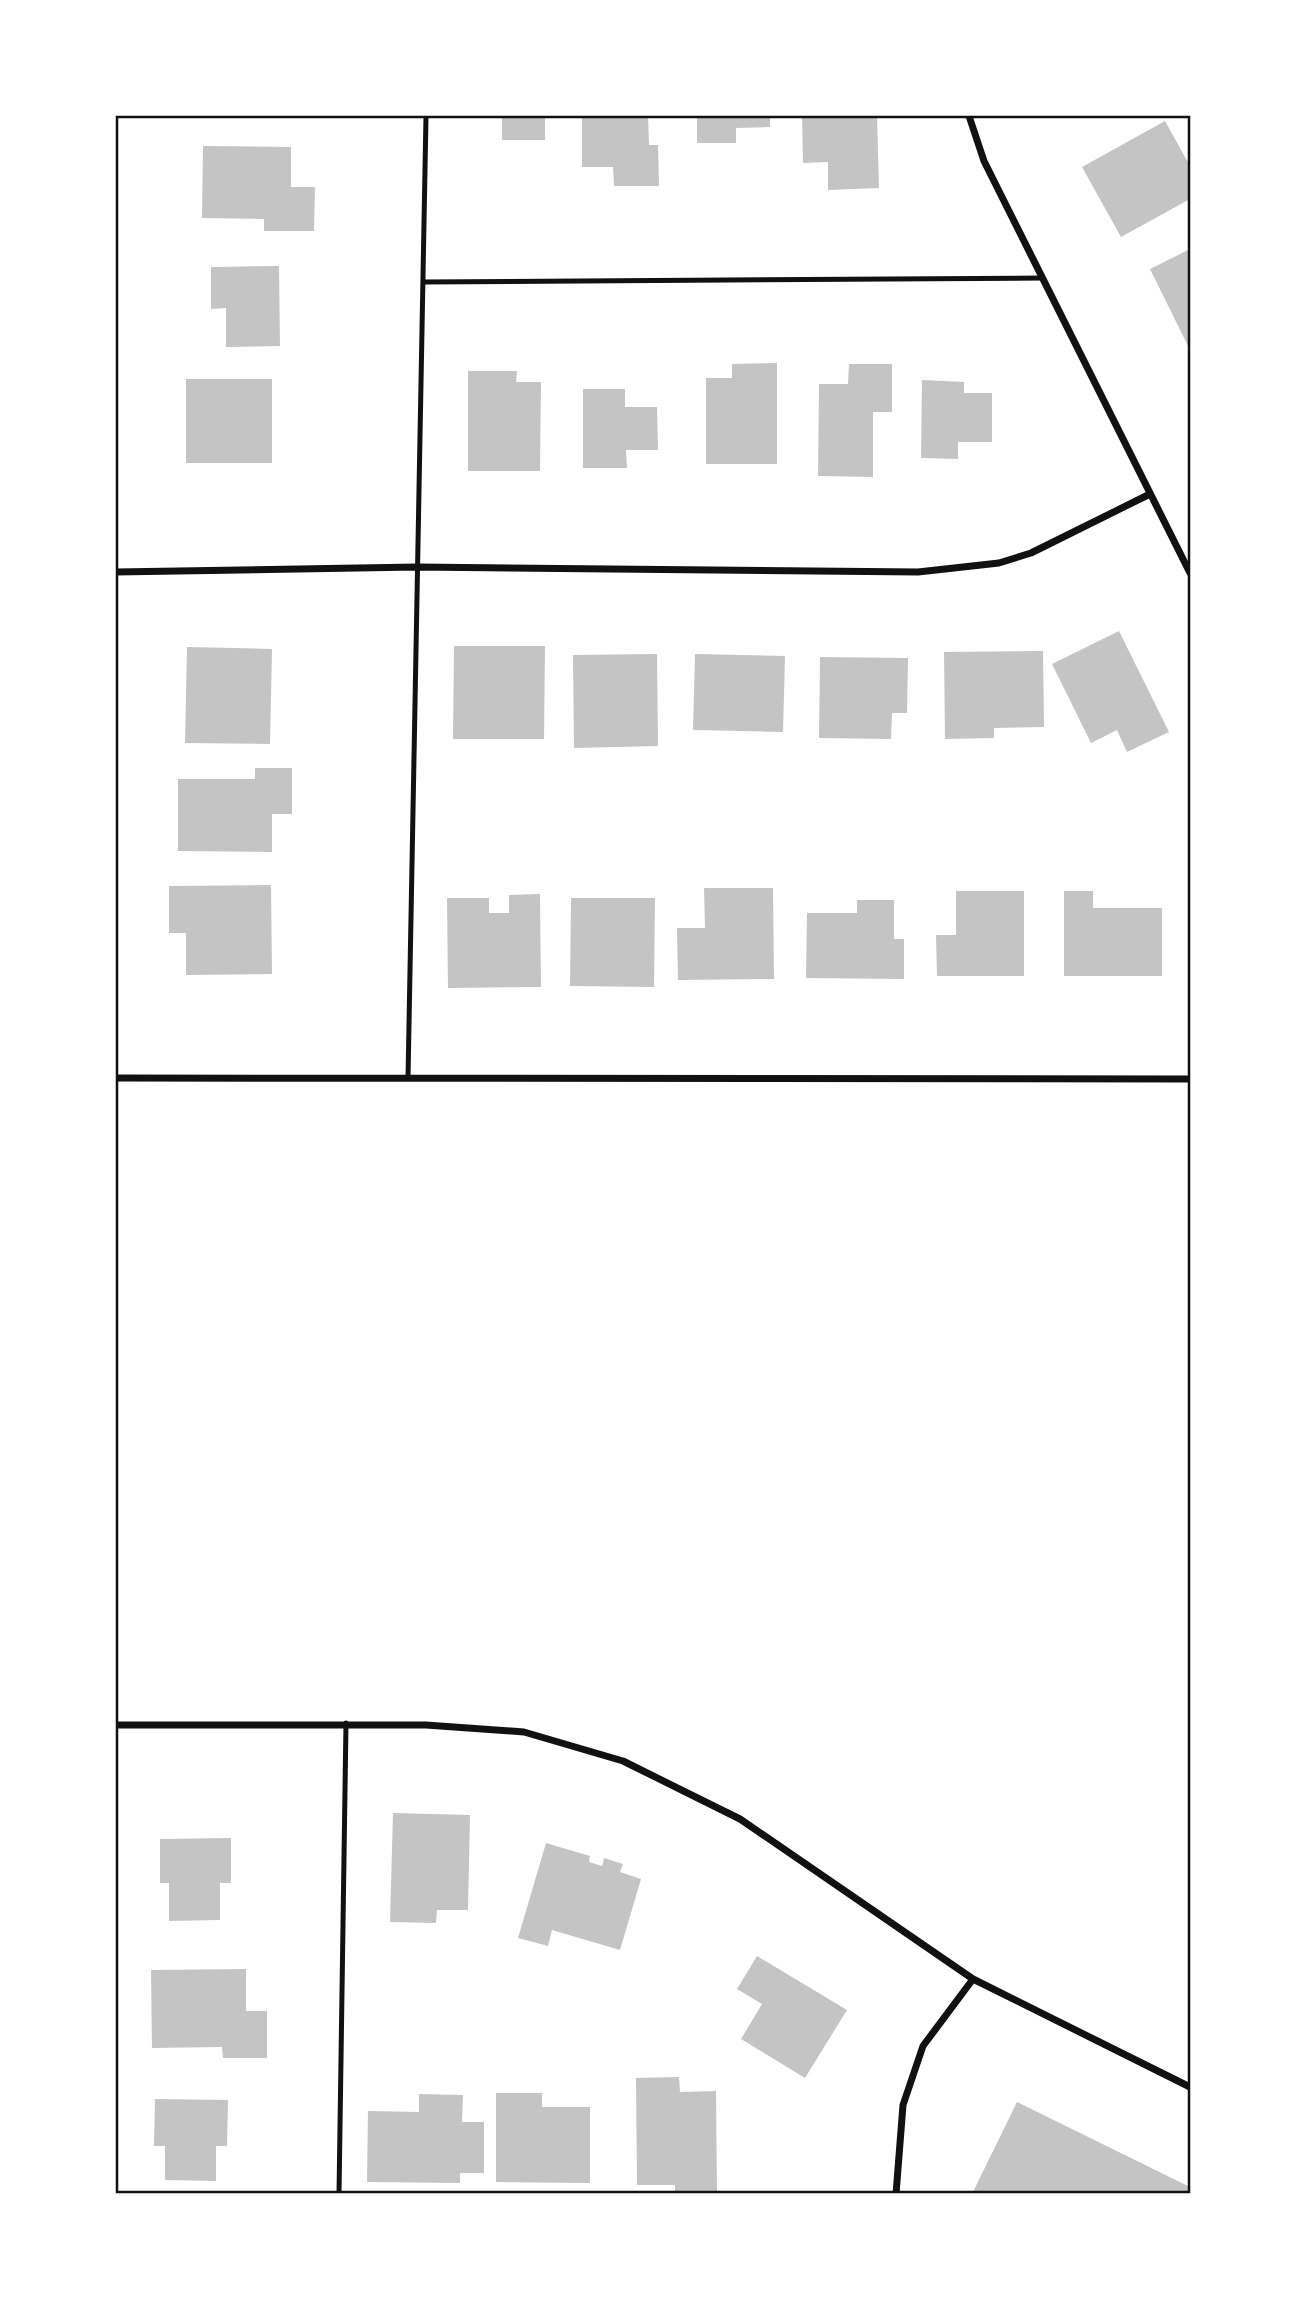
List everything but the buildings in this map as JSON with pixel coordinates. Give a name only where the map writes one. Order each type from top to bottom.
[{"type":"street","points":[[969,116],[984,161],[1191,573]]},
{"type":"street","points":[[116,572],[417,567],[918,572],[959,569],[999,563],[1031,553],[1150,494]]},
{"type":"street","points":[[116,1078],[1191,1079]]},
{"type":"street","points":[[116,1725],[426,1725],[524,1732],[622,1761],[740,1819],[972,1979],[1191,2087]]},
{"type":"street","points":[[896,2193],[903,2105],[923,2046],[972,1979]]},
{"type":"lane","points":[[408,1078],[426,116]]},
{"type":"lane","points":[[423,282],[1042,278]]},
{"type":"lane","points":[[339,2193],[346,1723]]}]
